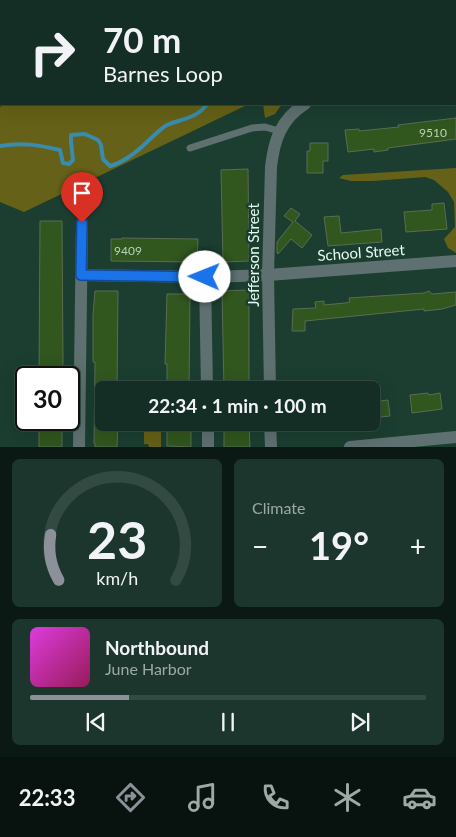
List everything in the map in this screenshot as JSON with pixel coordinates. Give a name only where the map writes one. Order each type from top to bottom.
[{"type":"street","points":[[281,127],[291,114],[303,105]]},
{"type":"street","name":"Jefferson Street","points":[[270,381],[268,275],[270,168],[272,151],[281,127]]},
{"type":"street","points":[[79,447],[82,223]]},
{"type":"street","name":"School Street","points":[[81,275],[205,277],[268,275],[456,261]]},
{"type":"street","points":[[205,277],[207,381]]},
{"type":"street","points":[[208,431],[208,447]]},
{"type":"street","points":[[270,431],[271,447]]},
{"type":"street","points":[[350,447],[456,437]]},
{"type":"lane","points":[[190,148],[252,128],[281,127]]},
{"type":"shaded area","points":[[5,105],[247,105],[24,212],[0,202],[0,107]]},
{"type":"shaded area","points":[[263,105],[281,105],[275,114],[265,118]]},
{"type":"shaded area","points":[[456,168],[456,253],[448,248],[444,239],[455,227],[454,202],[448,192],[434,180],[425,177],[373,181],[351,181],[339,178],[343,175]]},
{"type":"shaded area","points":[[144,431],[161,432],[161,447],[149,447],[148,444],[144,444]]},
{"type":"building","points":[[456,118],[456,139],[388,148],[388,150],[374,152],[374,149],[348,152],[345,130],[359,129],[359,131],[399,127],[398,125]]},
{"type":"building","points":[[310,143],[328,143],[328,161],[323,161],[323,173],[307,173],[307,151],[310,151]]},
{"type":"building","points":[[248,169],[249,261],[223,262],[221,170]]},
{"type":"building","points":[[444,203],[447,229],[406,232],[404,212],[432,210],[432,204]]},
{"type":"building","points":[[291,208],[300,214],[295,221],[312,235],[302,248],[291,239],[278,254],[277,242],[293,222],[284,216]]},
{"type":"building","points":[[339,216],[341,233],[381,229],[382,242],[328,246],[324,217]]},
{"type":"building","points":[[40,221],[62,221],[62,366],[39,366]]},
{"type":"building","points":[[111,239],[198,239],[197,262],[111,261]]},
{"type":"building","points":[[249,290],[249,381],[224,381],[222,291]]},
{"type":"building","points":[[95,291],[118,291],[117,381],[95,381],[95,431],[118,431],[117,447],[95,447],[94,443],[95,362],[93,362]]},
{"type":"building","points":[[429,291],[432,294],[456,292],[456,305],[424,311],[424,309],[305,321],[305,331],[292,331],[293,309],[316,308],[315,302],[324,301],[324,305],[345,303],[350,302],[349,298],[424,293]]},
{"type":"building","points":[[167,294],[190,294],[189,381],[167,381],[167,364],[165,364]]},
{"type":"building","points":[[428,393],[429,395],[440,393],[442,409],[412,413],[410,395]]},
{"type":"building","points":[[388,400],[390,416],[380,417],[380,401]]},
{"type":"building","points":[[39,431],[62,431],[62,447],[39,447]]},
{"type":"building","points":[[167,431],[191,431],[191,447],[167,446]]},
{"type":"building","points":[[224,431],[249,431],[250,447],[224,447]]},
{"type":"waterway","points":[[0,146],[15,144],[60,150],[63,163],[69,164],[73,160],[71,135],[85,134],[98,140],[101,145],[103,159],[110,166],[131,156],[167,125],[189,118],[206,105]]},
{"type":"route","points":[[82,223],[81,275],[205,277]]}]
